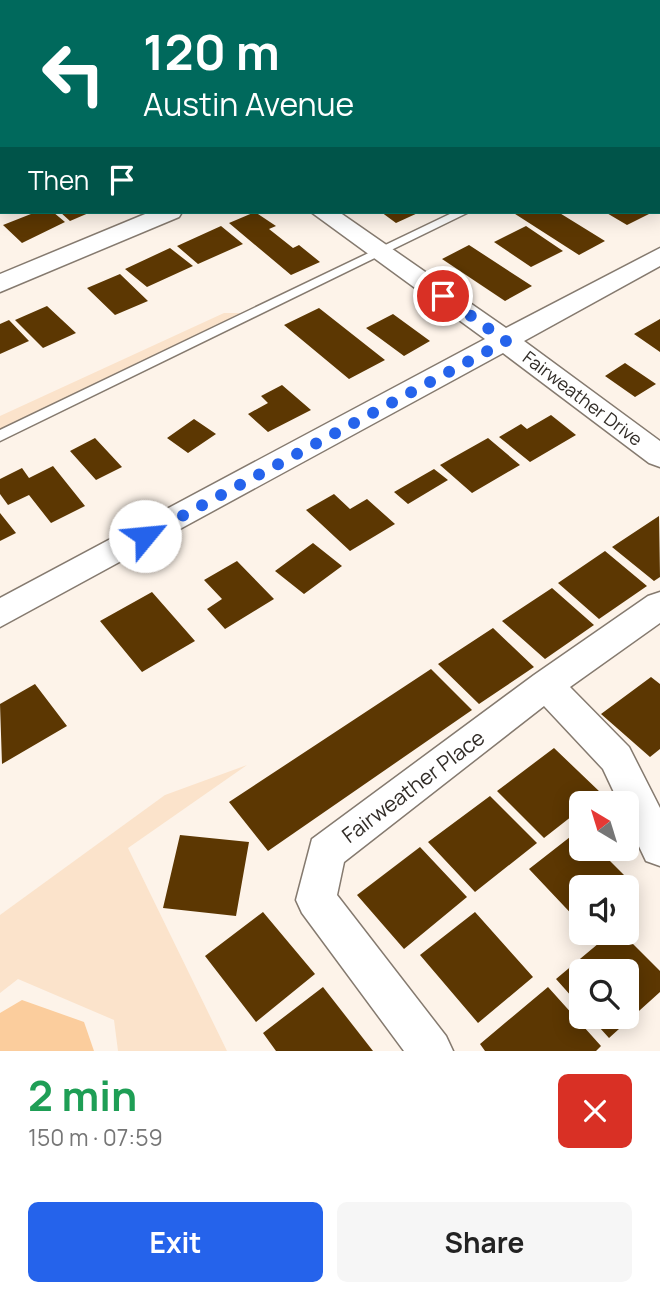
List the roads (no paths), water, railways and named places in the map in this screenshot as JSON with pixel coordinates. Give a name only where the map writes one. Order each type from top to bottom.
[{"type":"street","points":[[0,284],[165,214]]},
{"type":"street","name":"Fairweather Drive","points":[[326,214],[506,341],[660,456]]},
{"type":"street","points":[[0,614],[660,256]]},
{"type":"street","name":"Fairweather Place","points":[[431,1051],[316,900],[326,852],[546,685],[660,605]]},
{"type":"street","points":[[546,685],[616,758],[660,848]]},
{"type":"lane","points":[[0,436],[459,214]]}]
